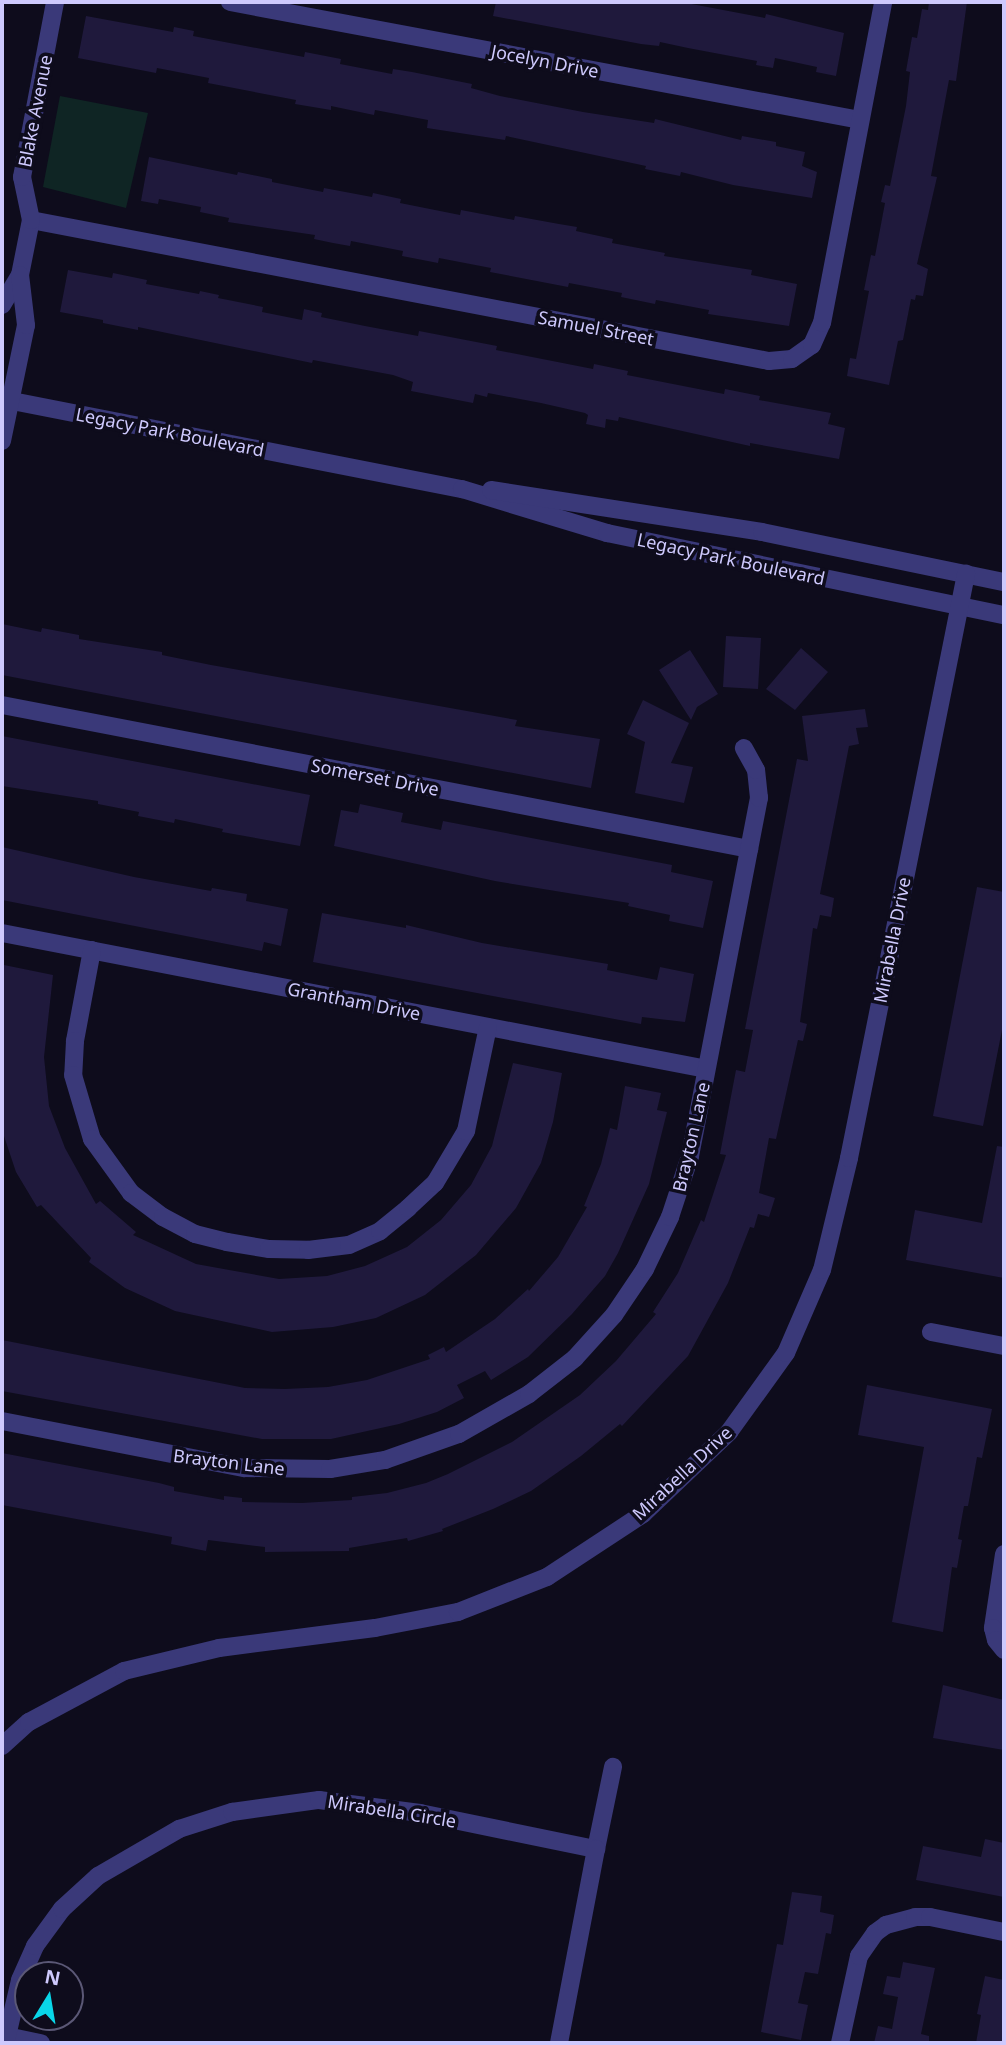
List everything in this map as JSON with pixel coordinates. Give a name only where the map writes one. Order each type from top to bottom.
[{"type":"street","name":"Blake Avenue","points":[[31,220],[24,198],[22,177],[55,2]]},
{"type":"street","name":"Jocelyn Drive","points":[[230,2],[860,120]]},
{"type":"street","name":"Samuel Street","points":[[31,220],[780,361],[803,354],[818,335],[883,2]]},
{"type":"street","points":[[2,441],[6,400],[26,325],[20,275],[31,220]]},
{"type":"street","points":[[2,305],[20,275]]},
{"type":"street","name":"Legacy Park Boulevard","points":[[6,400],[462,489],[607,533],[1004,615]]},
{"type":"street","name":"Legacy Park Boulevard","points":[[462,489],[482,488],[696,521],[1004,582]]},
{"type":"street","name":"Mirabella Drive","points":[[2,1746],[29,1722],[124,1671],[219,1648],[375,1628],[458,1612],[547,1577],[643,1514],[729,1432],[786,1353],[822,1270],[849,1158],[966,574]]},
{"type":"street","name":"Somerset Drive","points":[[2,705],[749,849]]},
{"type":"street","name":"Brayton Lane","points":[[2,1421],[216,1464],[271,1471],[330,1469],[386,1460],[435,1444],[481,1424],[528,1394],[575,1358],[614,1315],[645,1269],[681,1186],[759,790],[756,770],[744,748]]},
{"type":"street","name":"Grantham Drive","points":[[2,933],[706,1069]]},
{"type":"street","points":[[92,950],[75,1041],[74,1075],[92,1139],[131,1193],[163,1217],[195,1234],[227,1242],[269,1249],[308,1250],[349,1245],[380,1231],[408,1208],[435,1183],[466,1130],[488,1027]]},
{"type":"street","points":[[931,1332],[1004,1346]]},
{"type":"street","points":[[1004,1554],[993,1628],[996,1640],[1004,1650]]},
{"type":"street","points":[[559,2043],[613,1767]]},
{"type":"street","name":"Mirabella Circle","points":[[41,2043],[4,2036],[19,1980],[35,1946],[62,1909],[98,1876],[135,1852],[192,1825],[232,1812],[319,1800],[420,1813],[596,1849]]},
{"type":"street","points":[[840,2043],[859,1956],[875,1933],[886,1925],[915,1917],[930,1917],[1004,1932]]},
{"type":"green space","points":[[60,96],[148,113],[126,208],[43,187]]},
{"type":"building","points":[[496,2],[681,2],[765,18],[766,14],[844,33],[836,76],[816,72],[817,67],[775,58],[773,68],[756,65],[757,61],[660,42],[659,46],[641,44],[493,16]]},
{"type":"building","points":[[929,2],[967,2],[956,81],[949,80],[931,176],[937,177],[917,264],[928,269],[923,296],[916,295],[915,300],[911,299],[903,340],[898,341],[889,385],[847,376],[850,358],[856,359],[869,291],[864,290],[871,255],[875,256],[885,203],[881,202],[885,185],[890,186],[906,106],[910,72],[906,71],[912,37],[917,38],[922,9],[928,10]]},
{"type":"building","points":[[86,16],[173,32],[174,27],[194,31],[193,36],[304,57],[305,52],[341,59],[340,64],[392,74],[393,69],[412,72],[472,84],[471,88],[500,96],[583,112],[654,123],[655,119],[741,140],[742,136],[776,142],[776,146],[805,152],[802,166],[817,172],[812,198],[733,185],[681,172],[680,176],[645,169],[646,166],[506,136],[505,140],[427,128],[428,120],[375,110],[374,115],[331,106],[331,110],[295,104],[296,100],[208,83],[209,78],[157,68],[156,73],[78,58]]},
{"type":"building","points":[[149,157],[237,175],[238,172],[323,192],[324,188],[372,197],[373,193],[401,199],[400,203],[460,215],[461,210],[514,220],[515,216],[577,227],[576,231],[613,239],[612,243],[665,253],[664,256],[752,270],[751,275],[797,284],[789,326],[708,314],[709,310],[656,300],[655,304],[621,297],[622,293],[569,283],[568,287],[490,272],[491,268],[439,258],[438,263],[402,256],[403,251],[351,241],[350,246],[314,239],[315,235],[228,222],[229,218],[200,212],[201,207],[159,199],[158,204],[141,201]]},
{"type":"building","points":[[68,270],[112,278],[113,273],[147,280],[146,284],[219,295],[218,298],[263,307],[262,312],[302,320],[304,309],[322,313],[321,317],[365,326],[418,336],[419,331],[497,346],[496,350],[593,369],[594,364],[628,371],[627,375],[724,394],[725,389],[760,396],[759,400],[831,413],[828,424],[845,428],[839,459],[750,443],[750,446],[619,417],[618,421],[606,419],[605,428],[586,424],[588,415],[585,413],[541,403],[488,393],[487,397],[475,394],[473,403],[411,391],[413,382],[393,375],[313,360],[312,363],[138,327],[138,330],[103,323],[103,320],[60,312]]},
{"type":"building","points":[[2,624],[41,632],[42,628],[79,635],[79,639],[162,652],[162,655],[211,665],[517,720],[515,726],[600,739],[591,788],[2,675]]},
{"type":"building","points":[[726,636],[761,638],[758,689],[723,687]]},
{"type":"building","points":[[801,648],[828,672],[795,710],[766,689]]},
{"type":"building","points":[[690,650],[718,694],[697,707],[691,720],[659,670]]},
{"type":"building","points":[[643,700],[689,723],[671,763],[693,767],[684,803],[635,793],[645,742],[627,734]]},
{"type":"building","points":[[865,709],[868,727],[856,728],[859,744],[849,746],[820,894],[834,898],[831,917],[820,915],[817,929],[813,928],[800,1022],[807,1024],[803,1041],[798,1040],[776,1139],[769,1138],[759,1193],[775,1198],[769,1217],[758,1214],[754,1228],[750,1227],[728,1283],[688,1356],[622,1426],[620,1424],[581,1456],[531,1491],[493,1509],[442,1529],[443,1531],[408,1541],[407,1538],[349,1548],[349,1551],[265,1552],[265,1547],[208,1540],[206,1551],[171,1544],[172,1537],[2,1505],[2,1453],[159,1483],[174,1487],[174,1491],[224,1500],[224,1496],[242,1498],[242,1502],[352,1500],[352,1497],[387,1493],[426,1483],[448,1474],[512,1442],[580,1395],[616,1361],[656,1314],[653,1312],[678,1273],[701,1220],[704,1222],[726,1155],[720,1154],[736,1070],[745,1072],[753,1030],[745,1029],[797,759],[808,761],[802,716]]},
{"type":"building","points":[[2,736],[310,795],[300,846],[222,832],[223,829],[175,819],[174,823],[138,816],[139,812],[98,804],[98,801],[2,786]]},
{"type":"building","points":[[360,804],[403,813],[401,822],[441,830],[443,821],[672,865],[671,872],[713,881],[703,928],[669,921],[670,915],[628,906],[629,903],[495,881],[334,846],[341,810],[358,813]]},
{"type":"building","points":[[2,847],[134,877],[211,891],[212,888],[247,894],[246,901],[288,909],[281,946],[264,942],[262,951],[2,900]]},
{"type":"building","points":[[977,887],[1004,892],[1004,1020],[983,1126],[933,1116]]},
{"type":"building","points":[[322,913],[406,928],[406,925],[482,943],[608,964],[607,970],[657,980],[660,967],[694,974],[685,1022],[642,1017],[641,1024],[313,962]]},
{"type":"building","points":[[4,965],[53,975],[44,1057],[49,1106],[65,1148],[96,1204],[100,1201],[136,1232],[133,1235],[196,1264],[279,1279],[327,1276],[365,1266],[407,1247],[441,1220],[471,1185],[492,1146],[513,1063],[562,1073],[553,1122],[541,1163],[516,1208],[476,1255],[425,1295],[376,1318],[333,1327],[272,1332],[175,1311],[125,1288],[89,1262],[91,1258],[41,1205],[37,1207],[16,1172],[2,1130]]},
{"type":"building","points":[[625,1086],[661,1093],[657,1110],[667,1112],[649,1184],[605,1276],[572,1314],[528,1357],[491,1380],[485,1371],[457,1385],[464,1398],[437,1412],[399,1424],[331,1439],[262,1439],[2,1391],[2,1340],[245,1388],[328,1387],[367,1380],[430,1359],[428,1355],[444,1347],[446,1352],[495,1319],[528,1289],[529,1291],[558,1257],[587,1207],[584,1206],[601,1164],[610,1128],[617,1130]]},
{"type":"building","points":[[997,1146],[1004,1147],[1004,1278],[906,1260],[915,1210],[982,1223]]},
{"type":"building","points":[[867,1385],[992,1409],[982,1458],[977,1457],[968,1506],[964,1506],[958,1539],[962,1540],[957,1568],[952,1567],[943,1632],[892,1622],[924,1447],[858,1435]]},
{"type":"building","points":[[943,1685],[1004,1700],[1004,1750],[933,1738]]},
{"type":"building","points":[[985,1839],[1004,1843],[1004,1897],[916,1880],[923,1846],[981,1857]]},
{"type":"building","points":[[792,1892],[822,1896],[820,1912],[834,1915],[831,1934],[826,1933],[818,1974],[805,1972],[798,2003],[808,2005],[801,2040],[761,2032],[777,1944],[783,1945]]},
{"type":"building","points":[[903,1962],[935,1968],[921,2034],[929,2036],[929,2043],[874,2043],[878,2026],[892,2029],[898,1997],[883,1994],[887,1976],[900,1978]]},
{"type":"building","points":[[985,1976],[1004,1980],[1004,2043],[976,2043],[981,2015],[977,2014]]}]
